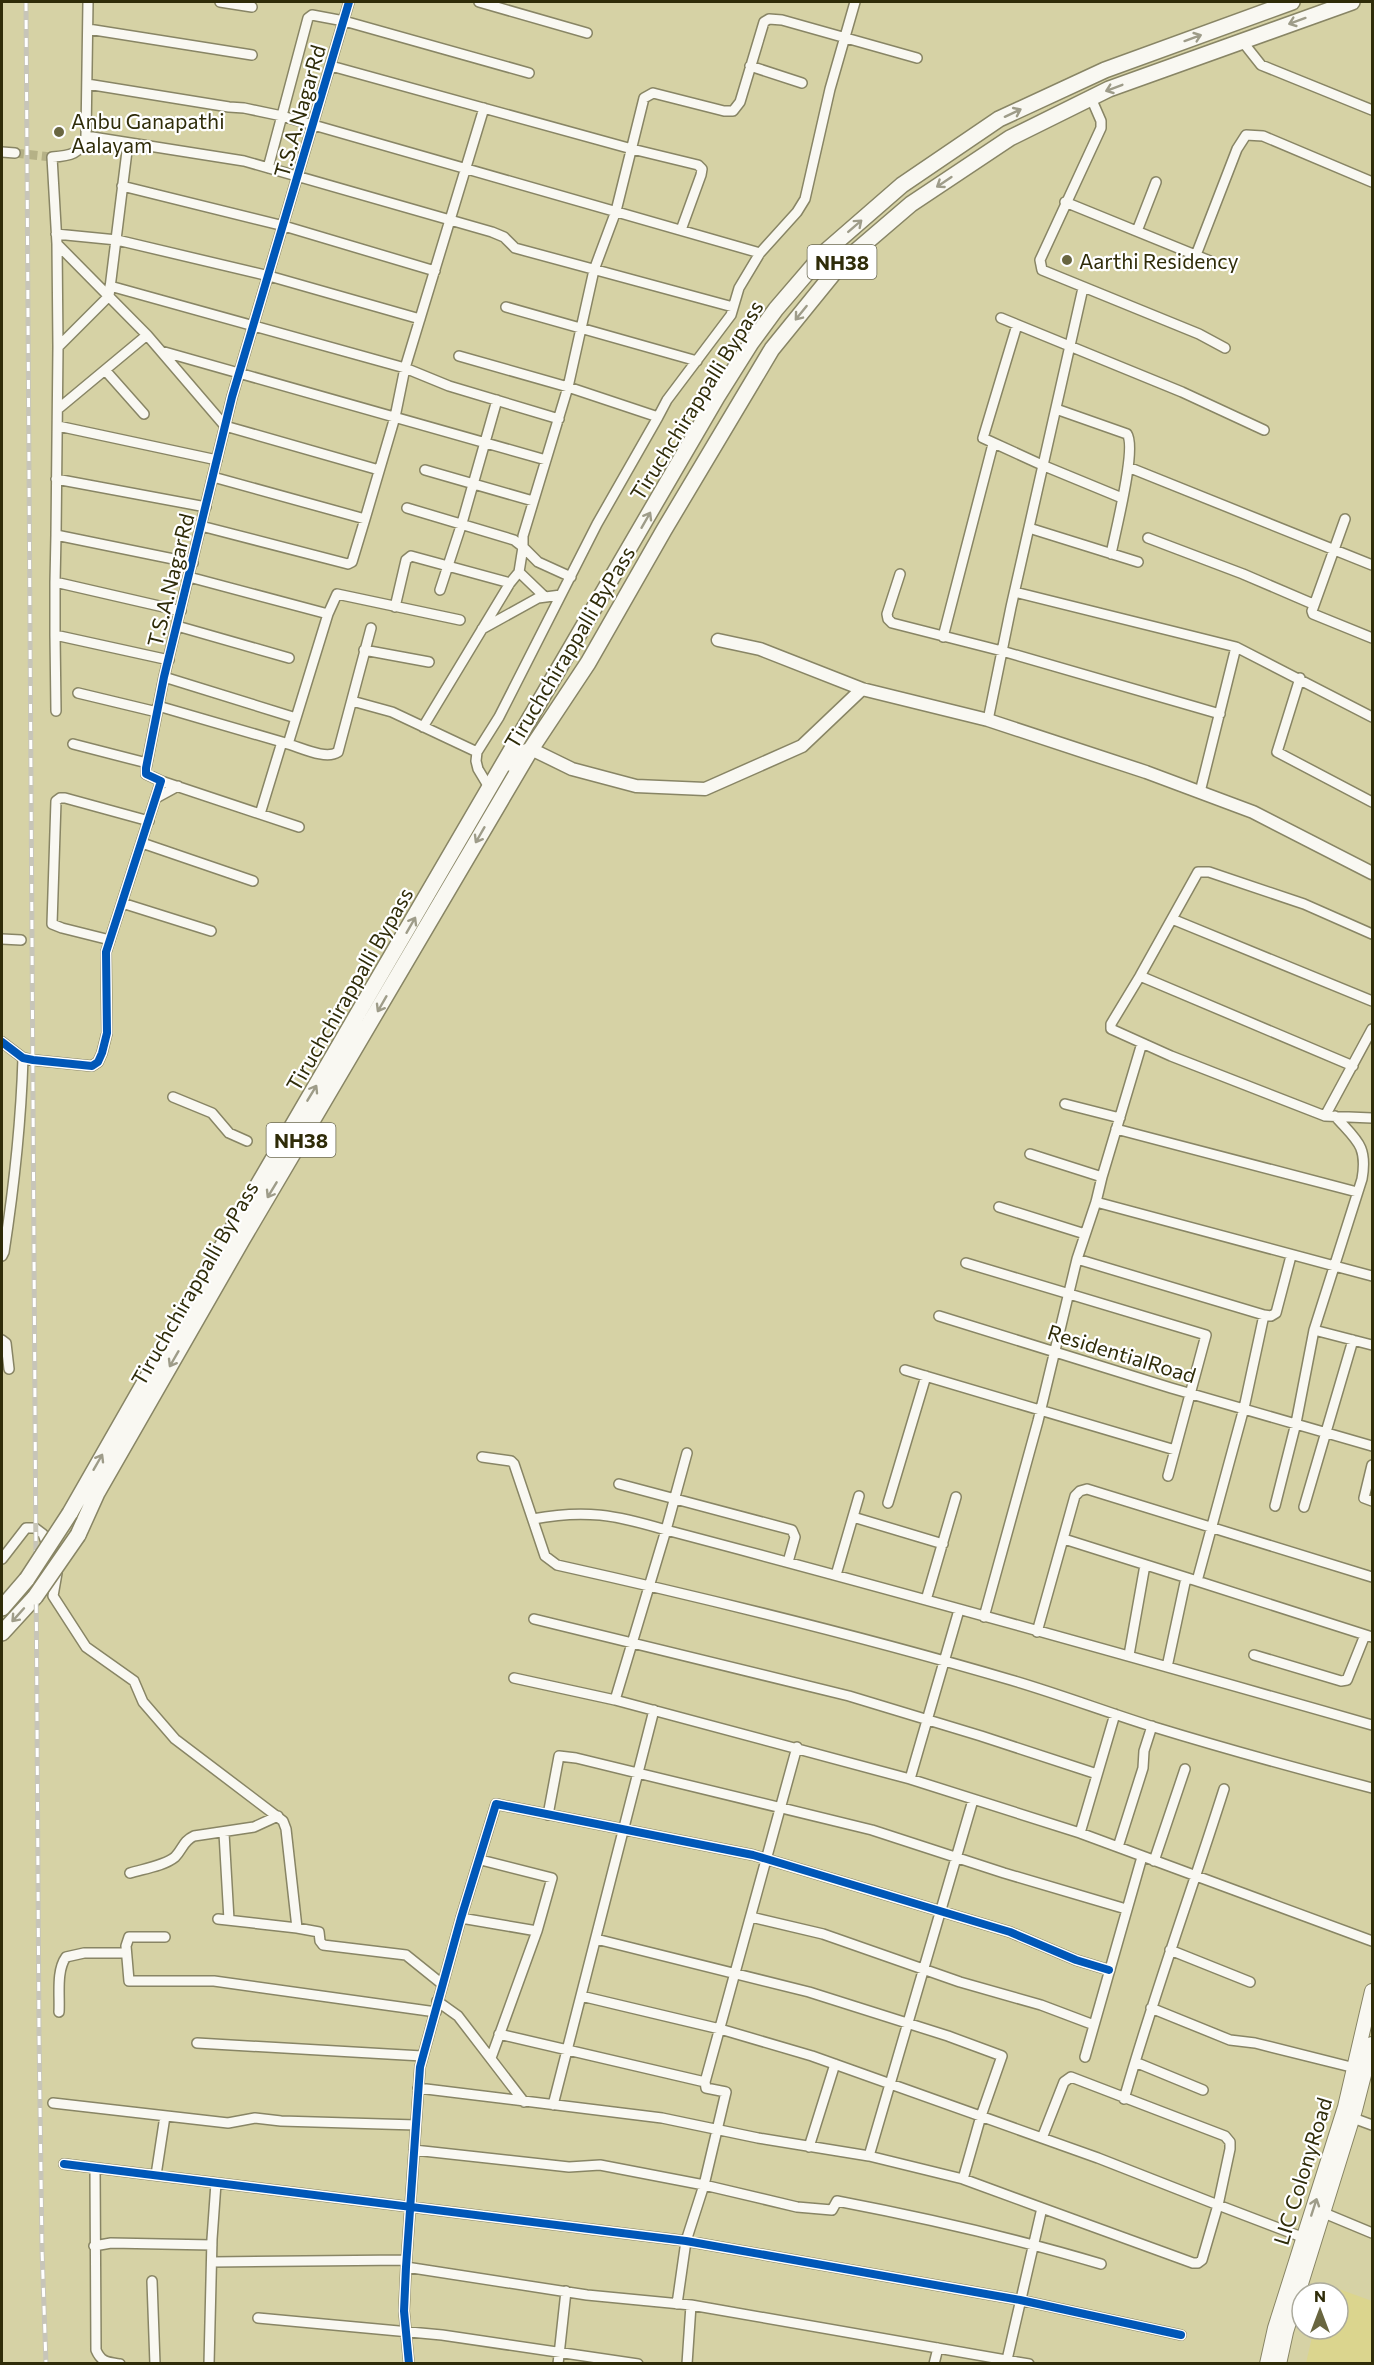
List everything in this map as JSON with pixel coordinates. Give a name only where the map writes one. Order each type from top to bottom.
[{"type":"highway","name":"Tiruchchirappalli Bypass","points":[[2,1608],[27,1579],[70,1513],[230,1233],[717,397],[776,309],[825,252],[902,185],[999,119],[1105,70],[1292,2]]},
{"type":"highway","name":"Tiruchchirappalli ByPass","points":[[2,1633],[35,1597],[78,1535],[97,1493],[242,1240],[531,749],[588,663],[772,349],[841,264],[911,204],[1010,138],[1108,89],[1352,2]]},
{"type":"highway","points":[[522,734],[535,731],[577,672],[588,663]]},
{"type":"main road","name":"LIC ColonyRoad","points":[[1267,2364],[1351,2112],[1355,2068],[1372,1990]]},
{"type":"main road","points":[[1310,2240],[1324,2213],[1372,2044]]},
{"type":"main road","points":[[1279,2364],[1280,2330]]},
{"type":"street","points":[[56,711],[58,347],[57,244],[52,157],[78,152],[83,147],[86,136],[88,2]]},
{"type":"street","points":[[220,2],[252,7]]},
{"type":"street","name":"T.S.A.NagarRd","points":[[147,763],[164,677],[225,426],[349,2]]},
{"type":"street","points":[[479,2],[587,33]]},
{"type":"street","points":[[490,789],[478,769],[477,753],[499,717],[597,524],[667,400],[726,322],[739,288],[760,253],[797,212],[805,199],[830,89],[855,2]]},
{"type":"street","points":[[268,168],[308,18],[312,15],[344,21],[530,73]]},
{"type":"street","points":[[423,727],[510,583],[519,572],[524,547],[523,537],[568,387],[594,270],[616,211],[644,98],[653,93],[724,111],[733,111],[740,102],[764,22],[769,19],[782,20],[917,58]]},
{"type":"street","points":[[88,29],[252,55]]},
{"type":"street","points":[[1242,41],[1261,65],[1372,110]]},
{"type":"street","points":[[331,66],[698,165],[702,169],[681,230]]},
{"type":"street","points":[[750,66],[802,83]]},
{"type":"street","points":[[87,84],[282,116],[760,253]]},
{"type":"street","points":[[1091,98],[1101,121],[1101,128],[1040,260],[1041,270],[1199,334],[1225,348]]},
{"type":"street","points":[[201,526],[348,564],[352,562],[395,417],[405,368],[484,108]]},
{"type":"street","points":[[1196,255],[1237,149],[1246,135],[1263,136],[1372,182]]},
{"type":"street","points":[[86,136],[220,156],[299,176],[492,231],[504,237],[515,248],[733,307]]},
{"type":"street","points":[[58,347],[110,292],[128,142]]},
{"type":"street","points":[[2,152],[15,153]]},
{"type":"street","points":[[1137,231],[1156,182]]},
{"type":"street","points":[[122,186],[284,226],[435,271]]},
{"type":"street","points":[[1065,202],[1210,261]]},
{"type":"street","points":[[56,234],[117,240],[269,276],[420,319]]},
{"type":"street","points":[[57,244],[110,292],[225,426],[379,470]]},
{"type":"street","points":[[988,720],[1042,465],[1071,348],[1083,288]]},
{"type":"street","points":[[110,292],[254,325],[405,368],[449,386],[559,419]]},
{"type":"street","points":[[506,307],[696,361]]},
{"type":"street","points":[[1001,318],[1182,392],[1264,430]]},
{"type":"street","points":[[1017,325],[983,438],[1122,498]]},
{"type":"street","points":[[58,410],[147,335]]},
{"type":"street","points":[[161,351],[546,460]]},
{"type":"street","points":[[459,356],[568,387],[658,417]]},
{"type":"street","points":[[105,370],[144,414]]},
{"type":"street","points":[[440,590],[474,483],[497,400]]},
{"type":"street","points":[[1056,409],[1127,434],[1130,444],[1128,467],[1111,554]]},
{"type":"street","points":[[58,426],[217,460]]},
{"type":"street","points":[[943,637],[993,444]]},
{"type":"street","points":[[1128,467],[1372,565]]},
{"type":"street","points":[[425,470],[533,501]]},
{"type":"street","points":[[213,477],[365,519]]},
{"type":"street","points":[[56,479],[206,507]]},
{"type":"street","points":[[407,508],[514,540],[538,562],[571,577]]},
{"type":"street","points":[[1345,519],[1312,611],[1313,614],[1372,638]]},
{"type":"street","points":[[1029,528],[1138,562]]},
{"type":"street","points":[[56,535],[193,563]]},
{"type":"street","points":[[1148,538],[1243,574],[1313,604]]},
{"type":"street","points":[[395,607],[406,560],[411,556],[510,583]]},
{"type":"street","points":[[519,572],[545,597]]},
{"type":"street","points":[[900,574],[887,614],[892,623],[1002,651],[1220,714]]},
{"type":"street","points":[[189,578],[328,614]]},
{"type":"street","points":[[55,582],[181,611]]},
{"type":"street","points":[[1015,592],[1236,647],[1372,717]]},
{"type":"street","points":[[260,814],[296,718],[328,614],[337,594],[460,620]]},
{"type":"street","points":[[481,630],[538,598],[561,595]]},
{"type":"street","points":[[177,626],[289,658]]},
{"type":"street","points":[[78,693],[158,709],[333,755],[338,752],[371,628]]},
{"type":"street","points":[[56,635],[168,660]]},
{"type":"street","points":[[718,640],[760,649],[862,689],[988,720],[1146,772],[1252,812],[1372,873]]},
{"type":"street","points":[[1200,792],[1236,647]]},
{"type":"street","points":[[364,650],[429,662]]},
{"type":"street","points":[[164,677],[296,718]]},
{"type":"street","points":[[1300,678],[1277,752],[1372,802]]},
{"type":"street","points":[[531,749],[572,769],[636,786],[705,789],[802,746],[862,689]]},
{"type":"street","points":[[352,701],[392,712],[477,753]]},
{"type":"street","points":[[73,744],[147,763],[146,774],[299,827]]},
{"type":"street","name":"Tiruchchirappalli Bypass","points":[[471,822],[483,813],[518,753],[531,749]]},
{"type":"street","points":[[2,1042],[24,1058],[92,1065],[98,1062],[107,1034],[106,952],[161,780]]},
{"type":"street","points":[[156,798],[178,786]]},
{"type":"street","points":[[110,940],[52,924],[56,801],[65,798],[149,821]]},
{"type":"street","points":[[142,843],[252,881]]},
{"type":"street","points":[[1372,934],[1304,904],[1204,871],[1198,872],[1140,976],[1113,1019],[1111,1029],[1330,1116],[1372,1118]]},
{"type":"street","points":[[122,903],[211,931]]},
{"type":"street","points":[[1172,919],[1372,1001]]},
{"type":"street","points":[[2,939],[21,940]]},
{"type":"street","points":[[1140,976],[1353,1066]]},
{"type":"street","points":[[1330,1116],[1372,1029]]},
{"type":"street","points":[[984,1617],[1040,1410],[1077,1259],[1142,1043]]},
{"type":"street","points":[[2,1256],[15,1180],[24,1058]]},
{"type":"street","points":[[173,1097],[212,1113],[229,1133],[247,1141]]},
{"type":"street","points":[[1065,1104],[1120,1118]]},
{"type":"street","points":[[1275,1506],[1296,1423],[1314,1330],[1365,1162],[1362,1147],[1330,1116]]},
{"type":"street","points":[[1116,1129],[1357,1192]]},
{"type":"street","points":[[1030,1154],[1102,1177]]},
{"type":"street","points":[[1096,1202],[1372,1276]]},
{"type":"street","points":[[999,1207],[1084,1234]]},
{"type":"street","points":[[1077,1259],[1271,1316],[1276,1313],[1291,1256]]},
{"type":"street","points":[[966,1263],[1206,1335],[1168,1476]]},
{"type":"street","points":[[1197,1581],[1244,1408],[1264,1315]]},
{"type":"street","name":"ResidentialRoad","points":[[939,1316],[1372,1446]]},
{"type":"street","points":[[1314,1330],[1372,1345]]},
{"type":"street","points":[[2,1340],[8,1348],[9,1369]]},
{"type":"street","points":[[1304,1507],[1353,1340]]},
{"type":"street","points":[[905,1370],[1175,1450]]},
{"type":"street","points":[[888,1503],[926,1376]]},
{"type":"street","points":[[615,1700],[687,1453]]},
{"type":"street","points":[[482,1457],[511,1461],[514,1464],[545,1557],[557,1565],[944,1661],[1283,1765],[1372,1788]]},
{"type":"street","points":[[1372,1465],[1364,1498],[1372,1501]]},
{"type":"street","points":[[619,1484],[792,1530],[795,1537],[788,1562]]},
{"type":"street","points":[[1037,1632],[1075,1496],[1087,1489],[1372,1577]]},
{"type":"street","points":[[836,1575],[859,1496]]},
{"type":"street","points":[[926,1600],[956,1497]]},
{"type":"street","points":[[533,1519],[568,1513],[626,1518],[1037,1632],[1129,1655],[1372,1725]]},
{"type":"street","points":[[853,1517],[943,1544]]},
{"type":"street","points":[[2,1559],[26,1528],[35,1528],[43,1534],[57,1573],[53,1596],[86,1647],[134,1681],[143,1702],[175,1739],[278,1816],[286,1829],[297,1928]]},
{"type":"street","points":[[1064,1539],[1369,1636],[1347,1680],[1341,1681],[1254,1655]]},
{"type":"street","points":[[1129,1655],[1145,1565]]},
{"type":"street","points":[[1167,1667],[1186,1578]]},
{"type":"street","points":[[910,1779],[959,1610]]},
{"type":"street","points":[[534,1619],[849,1696],[1097,1774]]},
{"type":"street","points":[[514,1678],[615,1700],[910,1779],[1080,1833],[1372,1941]]},
{"type":"street","points":[[554,2105],[654,1710]]},
{"type":"street","points":[[1080,1833],[1115,1714]]},
{"type":"street","points":[[1118,1847],[1143,1768],[1144,1751],[1152,1726]]},
{"type":"street","points":[[677,2304],[686,2241],[704,2185],[726,2092],[706,2088],[705,2082],[797,1748]]},
{"type":"street","points":[[548,1815],[559,1756],[639,1772],[872,1830],[1126,1909]]},
{"type":"street","points":[[1154,1861],[1185,1769]]},
{"type":"street","points":[[1124,2099],[1151,2008],[1224,1789]]},
{"type":"street","points":[[869,2156],[972,1800]]},
{"type":"street","points":[[409,2364],[404,2311],[406,2263],[422,2056],[496,1804],[766,1860],[1010,1932],[1076,1960],[1109,1970]]},
{"type":"street","points":[[130,1873],[168,1861],[179,1852],[188,1839],[254,1827],[278,1816]]},
{"type":"street","points":[[224,1833],[229,1920]]},
{"type":"street","points":[[1084,2057],[1143,1857]]},
{"type":"street","points":[[481,1860],[552,1878],[537,1931],[491,2058]]},
{"type":"street","points":[[750,1917],[823,1934],[923,1969],[1041,2005],[1094,2025]]},
{"type":"street","points":[[461,1918],[537,1931]]},
{"type":"street","points":[[218,1919],[319,1932],[323,1945],[406,1955],[442,1984]]},
{"type":"street","points":[[165,1937],[129,1937],[126,1941],[127,1978],[133,1983],[214,1981],[435,2012]]},
{"type":"street","points":[[596,1939],[809,1992],[1002,2056],[981,2116],[963,2179]]},
{"type":"street","points":[[1170,1950],[1250,1982]]},
{"type":"street","points":[[59,2012],[60,1972],[66,1957],[84,1953],[126,1953]]},
{"type":"street","points":[[581,1996],[720,2029],[835,2064],[1042,2138],[1310,2240]]},
{"type":"street","points":[[437,2001],[458,2016],[524,2102]]},
{"type":"street","points":[[1151,2008],[1230,2040],[1255,2043],[1355,2068]]},
{"type":"street","points":[[499,2034],[705,2082]]},
{"type":"street","points":[[197,2043],[422,2056]]},
{"type":"street","points":[[1135,2062],[1203,2090]]},
{"type":"street","points":[[809,2147],[835,2064]]},
{"type":"street","points":[[418,2088],[662,2118],[809,2147],[869,2156],[963,2179],[1193,2263],[1202,2260],[1218,2205],[1230,2149],[1230,2142],[1225,2136],[1124,2099],[1074,2077],[1067,2078],[1042,2138]]},
{"type":"street","points":[[53,2103],[228,2122],[255,2118],[281,2121],[416,2124]]},
{"type":"street","points":[[1351,2112],[1372,2125]]},
{"type":"street","points":[[156,2175],[165,2116]]},
{"type":"street","points":[[414,2150],[569,2167],[600,2165],[704,2185],[797,2207],[832,2210],[837,2201],[932,2219],[1033,2244],[1101,2264]]},
{"type":"street","points":[[64,2164],[686,2241],[1020,2300],[1181,2335]]},
{"type":"street","points":[[95,2168],[96,2350],[99,2359],[104,2362],[120,2364]]},
{"type":"street","points":[[209,2364],[216,2183]]},
{"type":"street","points":[[1006,2361],[1042,2208]]},
{"type":"street","points":[[1324,2213],[1372,2233]]},
{"type":"street","points":[[94,2246],[111,2243],[212,2245]]},
{"type":"street","points":[[212,2262],[406,2263],[566,2291],[691,2305],[1029,2364]]},
{"type":"street","points":[[152,2281],[155,2364]]},
{"type":"street","points":[[558,2364],[566,2291]]},
{"type":"street","points":[[687,2364],[691,2305]]},
{"type":"street","points":[[258,2318],[406,2332],[638,2364]]},
{"type":"street","points":[[934,2364],[938,2348]]},
{"type":"shaded area","points":[[1350,2293],[1372,2301],[1372,2363],[1306,2363],[1311,2341],[1350,2341]]},
{"type":"tunnel","points":[[15,153],[52,157]]},
{"type":"railway","points":[[26,2],[39,2033],[46,2364]]},
{"type":"cycle path","points":[[2,1042],[23,1058],[33,1060],[92,1066],[98,1062],[102,1053],[107,1033],[106,952],[161,781],[146,774],[146,768],[164,677],[232,397],[349,2]]},
{"type":"cycle path","points":[[409,2364],[404,2311],[420,2067],[461,1918],[496,1804],[753,1855],[1010,1932],[1076,1960],[1109,1970]]},
{"type":"cycle path","points":[[64,2164],[686,2241],[1020,2300],[1181,2335]]},
{"type":"place","name":"Anbu Ganapathi Aalayam","points":[[59,132]]},
{"type":"place","name":"Aarthi Residency","points":[[1067,260]]}]
